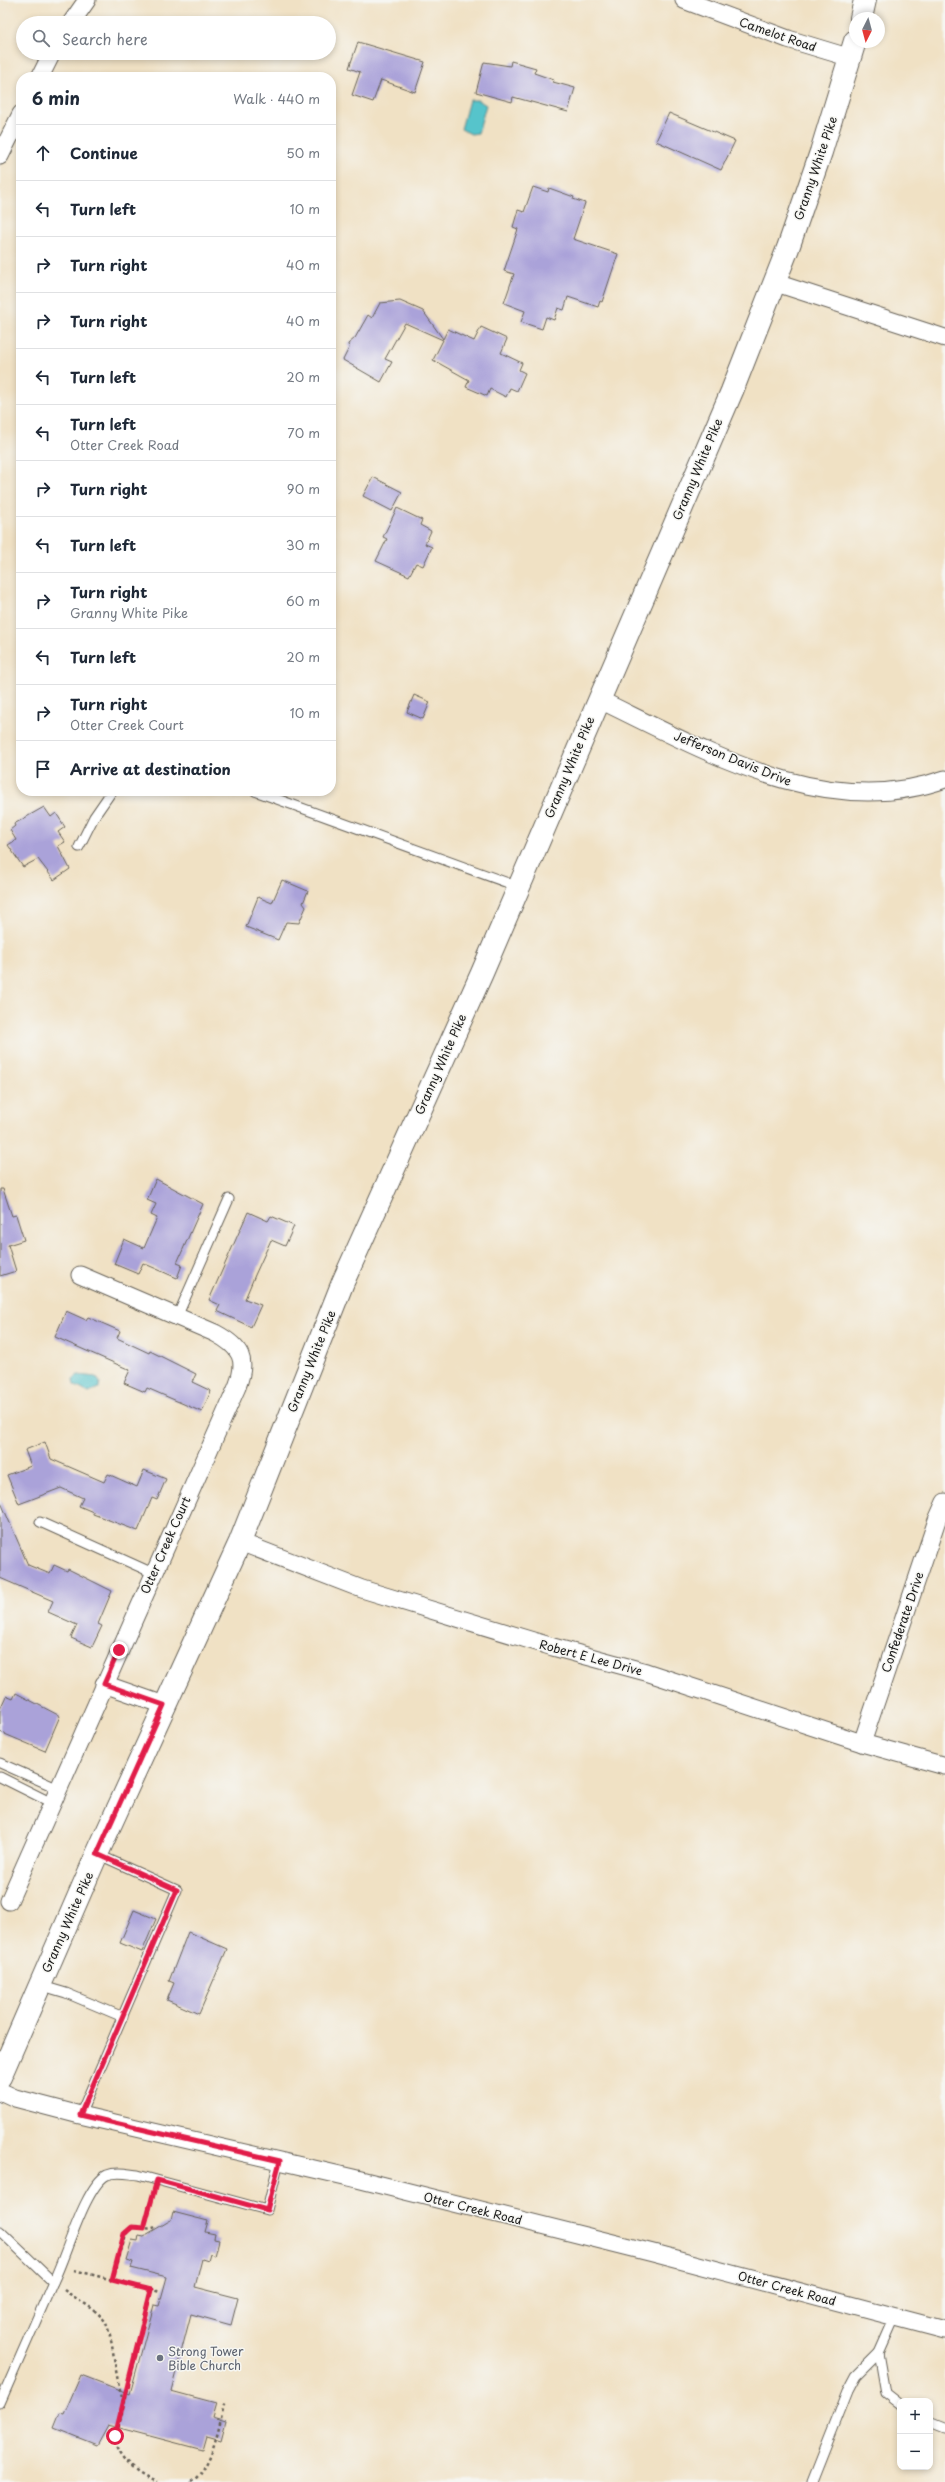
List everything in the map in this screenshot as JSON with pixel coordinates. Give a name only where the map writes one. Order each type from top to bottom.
[{"type":"main road","points":[[862,12],[865,0]]},
{"type":"main road","name":"Granny White Pike","points":[[0,2077],[97,1854],[240,1542],[342,1282],[519,887],[598,699],[732,391],[776,283],[821,152],[853,50]]},
{"type":"street","points":[[76,16],[87,0]]},
{"type":"street","name":"Camelot Road","points":[[684,0],[788,39],[853,50]]},
{"type":"street","points":[[42,72],[48,60]]},
{"type":"street","points":[[0,156],[16,124]]},
{"type":"street","points":[[776,283],[945,338]]},
{"type":"street","name":"Jefferson Davis Drive","points":[[598,699],[693,745],[786,782],[868,793],[899,791],[945,779]]},
{"type":"street","name":"Otter Creek Court","points":[[9,1901],[236,1387],[242,1365],[240,1354],[226,1339],[80,1275]]},
{"type":"street","name":"Confederate Drive","points":[[862,1743],[936,1520],[945,1502]]},
{"type":"street","name":"Robert E Lee Drive","points":[[240,1542],[362,1589],[546,1645],[646,1672],[862,1743],[945,1766]]},
{"type":"street","points":[[104,1684],[164,1705]]},
{"type":"street","name":"Otter Creek Road","points":[[0,2091],[15,2098],[80,2115],[280,2161],[653,2253],[945,2330]]},
{"type":"lane","points":[[79,847],[94,816],[108,796]]},
{"type":"lane","points":[[269,796],[519,887]]},
{"type":"lane","points":[[177,1317],[229,1199]]},
{"type":"lane","points":[[40,1522],[153,1573]]},
{"type":"lane","points":[[0,1763],[55,1796]]},
{"type":"lane","points":[[0,1777],[55,1796]]},
{"type":"lane","points":[[80,2115],[177,1890],[97,1854]]},
{"type":"lane","points":[[39,1985],[66,1992],[123,2017]]},
{"type":"lane","points":[[0,2403],[61,2267],[84,2206],[93,2188],[101,2179],[117,2173],[157,2180],[267,2210],[280,2161]]},
{"type":"lane","points":[[0,2231],[53,2282]]},
{"type":"lane","points":[[812,2482],[850,2386],[856,2376],[879,2353],[895,2317]]},
{"type":"lane","points":[[879,2353],[886,2393],[897,2402]]},
{"type":"lane","points":[[933,2423],[945,2428]]},
{"type":"path","points":[[144,2228],[157,2180]]},
{"type":"path","points":[[112,2280],[126,2232],[132,2227],[144,2228],[155,2226]]},
{"type":"path","points":[[61,2267],[160,2292]]},
{"type":"path","points":[[53,2282],[104,2321],[108,2331],[118,2390],[124,2401]]},
{"type":"path","points":[[151,2290],[115,2436],[116,2449],[127,2463],[145,2476],[157,2482]]},
{"type":"path","points":[[191,2482],[204,2469],[208,2462],[226,2401]]},
{"type":"water","points":[[469,100],[478,100],[486,105],[478,133],[471,134],[461,129]]},
{"type":"water","points":[[78,1375],[96,1377],[100,1382],[99,1388],[89,1393],[74,1385],[73,1379]]},
{"type":"building","points":[[358,42],[425,62],[415,92],[381,80],[373,102],[352,95],[360,72],[349,68]]},
{"type":"building","points":[[511,61],[536,68],[534,73],[554,80],[553,82],[575,88],[568,112],[513,97],[512,102],[476,92],[484,62],[510,66]]},
{"type":"building","points":[[669,113],[735,141],[721,170],[656,141]]},
{"type":"building","points":[[533,187],[548,192],[549,188],[574,197],[573,199],[585,203],[573,239],[618,254],[602,302],[600,301],[598,307],[568,297],[564,310],[558,308],[554,320],[546,317],[542,329],[521,322],[525,311],[504,303],[514,274],[504,271],[518,229],[513,227],[518,210],[524,212]]},
{"type":"building","points":[[400,301],[423,311],[443,339],[448,329],[474,341],[481,327],[507,339],[501,353],[522,363],[519,370],[525,373],[517,391],[510,388],[506,397],[490,389],[487,396],[466,387],[469,380],[433,360],[443,340],[405,323],[385,359],[392,362],[381,382],[343,360],[349,348],[348,344],[355,338],[368,315],[372,318],[380,303]]},
{"type":"building","points":[[373,477],[402,492],[392,511],[363,496]]},
{"type":"building","points":[[397,508],[422,520],[420,525],[431,531],[425,544],[432,547],[423,566],[416,563],[409,576],[376,561],[387,539],[383,537]]},
{"type":"building","points":[[414,695],[430,702],[423,719],[407,712]]},
{"type":"building","points":[[44,807],[51,817],[56,813],[65,827],[58,832],[65,842],[58,846],[70,869],[54,880],[38,859],[23,867],[8,845],[16,840],[10,830],[15,826],[14,824]]},
{"type":"building","points":[[282,880],[308,891],[303,903],[306,907],[299,923],[286,922],[278,940],[246,927],[258,897],[272,903]]},
{"type":"building","points":[[156,1179],[203,1204],[177,1263],[182,1265],[177,1278],[143,1263],[138,1274],[114,1264],[124,1239],[144,1248],[157,1218],[151,1215],[156,1204],[147,1200]]},
{"type":"building","points":[[0,1189],[3,1189],[12,1216],[16,1215],[24,1240],[8,1245],[16,1271],[0,1276]]},
{"type":"building","points":[[248,1212],[268,1221],[271,1216],[294,1226],[285,1246],[271,1240],[255,1275],[245,1299],[261,1305],[251,1327],[217,1311],[220,1305],[209,1300]]},
{"type":"building","points":[[66,1311],[86,1320],[88,1317],[120,1331],[117,1338],[149,1353],[150,1351],[196,1374],[192,1382],[211,1391],[202,1412],[147,1388],[145,1392],[124,1383],[130,1370],[55,1337]]},
{"type":"building","points":[[45,1442],[51,1459],[104,1482],[108,1474],[137,1487],[144,1470],[166,1479],[157,1500],[152,1498],[138,1531],[93,1514],[93,1512],[79,1506],[83,1498],[61,1488],[19,1504],[7,1475],[31,1466],[25,1450]]},
{"type":"building","points":[[0,1500],[28,1565],[50,1574],[54,1565],[67,1571],[68,1569],[112,1591],[98,1624],[102,1626],[92,1647],[71,1638],[77,1625],[48,1612],[53,1601],[0,1578]]},
{"type":"building","points":[[16,1693],[60,1716],[45,1751],[0,1732],[0,1709],[6,1696],[13,1699]]},
{"type":"building","points":[[134,1910],[156,1919],[142,1952],[120,1943]]},
{"type":"building","points":[[188,1932],[227,1949],[199,2014],[167,2000],[174,1983],[169,1981]]},
{"type":"building","name":"Strong Tower Bible Church","points":[[173,2212],[208,2221],[205,2232],[215,2234],[214,2239],[219,2240],[215,2256],[210,2254],[208,2261],[202,2259],[195,2287],[238,2298],[231,2325],[191,2314],[171,2391],[216,2403],[212,2417],[226,2421],[221,2440],[207,2436],[203,2450],[108,2425],[97,2445],[54,2428],[60,2413],[64,2414],[81,2375],[130,2394],[154,2305],[159,2306],[167,2277],[131,2268],[133,2262],[126,2260],[132,2240],[138,2241],[139,2235],[144,2236],[171,2220]]},
{"type":"place","name":"Strong Tower Bible Church","points":[[160,2358]]},
{"type":"route","points":[[115,2436],[151,2290],[112,2280],[122,2239],[126,2232],[132,2227],[139,2226],[144,2228],[157,2180],[267,2210],[280,2161],[80,2115],[177,1890],[97,1854],[164,1705],[104,1684],[119,1650]]}]
